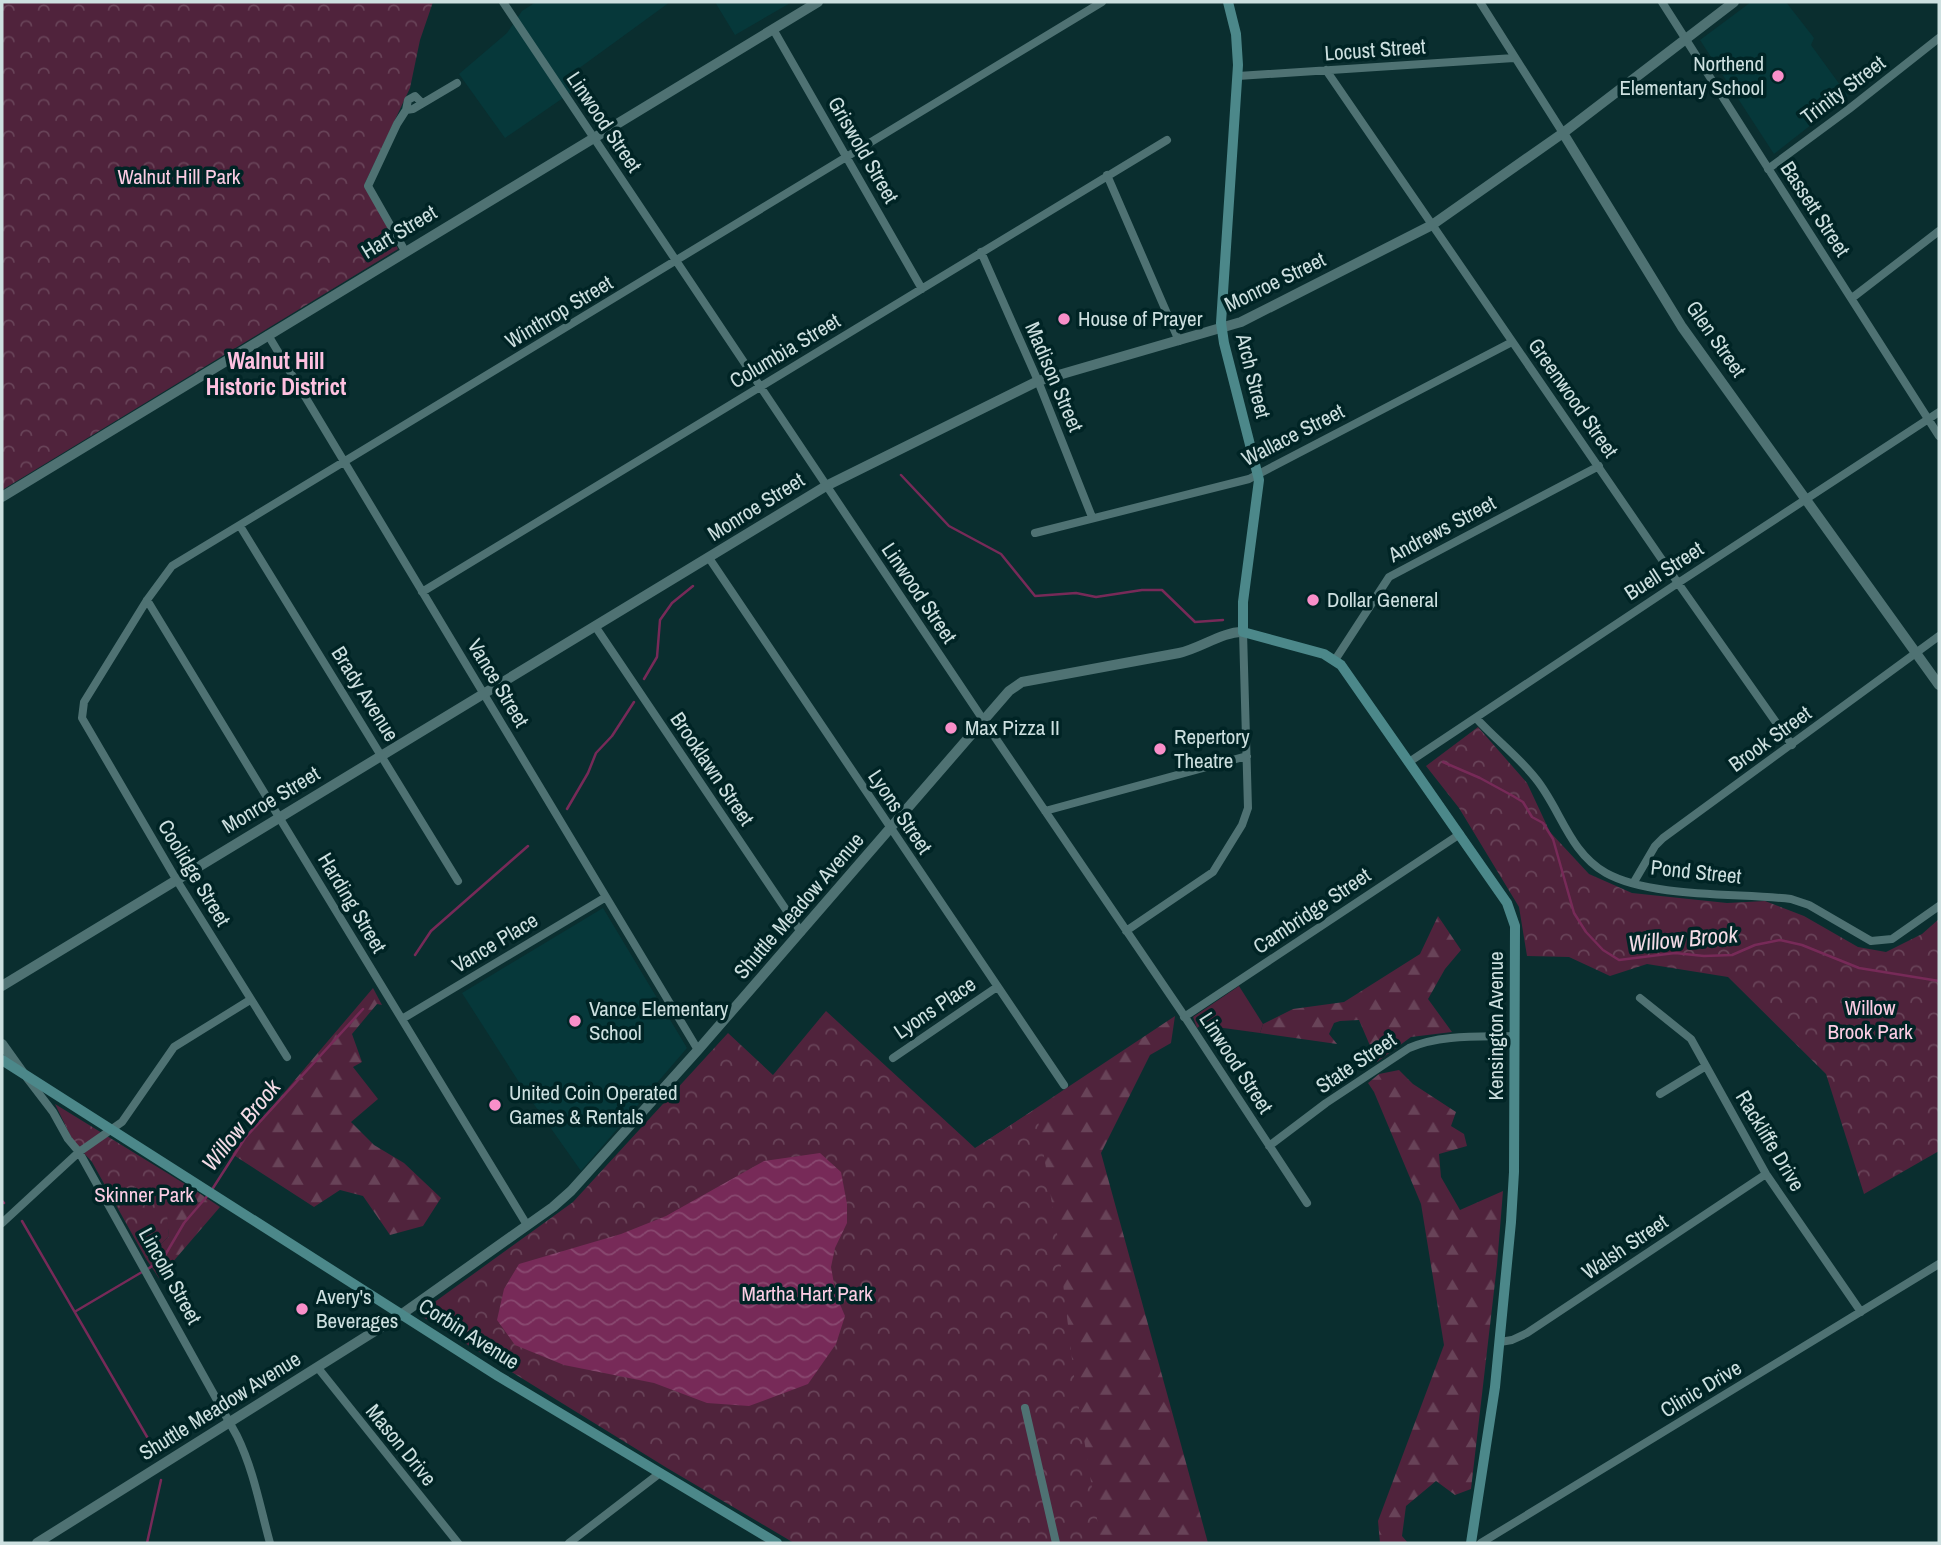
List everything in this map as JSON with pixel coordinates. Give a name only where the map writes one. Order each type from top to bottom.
[{"type":"main road","name":"Arch Street","points":[[1228,2],[1237,41],[1238,76],[1221,330],[1259,487],[1243,607],[1243,632]]},
{"type":"main road","points":[[1243,632],[1335,660]]},
{"type":"main road","name":"Kensington Avenue","points":[[1335,660],[1507,903],[1513,917],[1516,936],[1513,1195],[1500,1342],[1471,1543]]},
{"type":"main road","name":"Corbin Avenue","points":[[2,1060],[402,1314],[777,1543]]},
{"type":"street","name":"Linwood Street","points":[[503,2],[1307,1203]]},
{"type":"street","name":"Hart Street","points":[[2,498],[593,136],[818,2]]},
{"type":"street","name":"Winthrop Street","points":[[84,702],[147,600],[172,566],[1102,2]]},
{"type":"street","name":"Glen Street","points":[[1480,2],[1682,327],[1939,685]]},
{"type":"street","name":"Bassett Street","points":[[1661,2],[1939,436]]},
{"type":"street","name":"Monroe Street","points":[[2,986],[826,486],[1038,381],[1221,330],[1241,322],[1432,225],[1563,134],[1734,2]]},
{"type":"street","name":"Griswold Street","points":[[773,29],[922,289]]},
{"type":"street","name":"Trinity Street","points":[[1768,169],[1939,38]]},
{"type":"street","name":"Locust Street","points":[[1238,76],[1514,58]]},
{"type":"street","name":"Greenwood Street","points":[[1326,70],[1792,745]]},
{"type":"street","points":[[405,251],[368,186],[397,124],[407,110],[457,83]]},
{"type":"street","name":"Columbia Street","points":[[422,592],[1167,140]]},
{"type":"street","points":[[1107,175],[1179,341]]},
{"type":"street","points":[[1852,298],[1939,231]]},
{"type":"street","name":"Madison Street","points":[[981,252],[1038,381],[1092,517]]},
{"type":"street","name":"Vance Street","points":[[268,335],[698,1050]]},
{"type":"street","name":"Wallace Street","points":[[1035,533],[1245,480],[1512,342]]},
{"type":"street","name":"Buell Street","points":[[1409,762],[1939,412]]},
{"type":"street","name":"Andrews Street","points":[[1335,660],[1389,577],[1599,466]]},
{"type":"street","name":"Brady Avenue","points":[[240,526],[458,881]]},
{"type":"street","name":"Lyons Street","points":[[709,558],[1064,1085]]},
{"type":"street","name":"Harding Street","points":[[147,600],[527,1225]]},
{"type":"street","name":"Brooklawn Street","points":[[595,626],[801,932]]},
{"type":"street","name":"Shuttle Meadow Avenue","points":[[37,1543],[402,1314],[553,1207],[592,1171],[1009,691],[1022,682],[1179,653],[1201,647],[1232,632],[1243,632]]},
{"type":"street","points":[[1126,931],[1213,872],[1242,825],[1248,808],[1243,632]]},
{"type":"street","name":"Brook Street","points":[[1634,882],[1655,846],[1663,838],[1939,636]]},
{"type":"street","name":"Coolidge Street","points":[[84,702],[82,719],[176,879],[287,1057]]},
{"type":"street","name":"Pond Street","points":[[1476,718],[1537,780],[1579,849],[1607,873],[1656,888],[1791,899],[1809,905],[1871,941],[1892,939],[1939,906]]},
{"type":"street","points":[[1045,811],[1247,756]]},
{"type":"street","name":"Cambridge Street","points":[[1184,1017],[1460,834]]},
{"type":"street","name":"Vance Place","points":[[402,1019],[606,897]]},
{"type":"street","name":"Lyons Place","points":[[893,1058],[997,987]]},
{"type":"street","name":"Rackliffe Drive","points":[[1640,998],[1691,1039],[1766,1174],[1861,1312]]},
{"type":"street","points":[[2,1223],[79,1152],[128,1116],[174,1047],[250,1000]]},
{"type":"street","name":"State Street","points":[[1269,1146],[1324,1104],[1409,1048],[1438,1040],[1516,1036]]},
{"type":"street","name":"Lincoln Street","points":[[2,1044],[79,1152],[247,1456],[270,1543]]},
{"type":"street","points":[[1660,1094],[1706,1066]]},
{"type":"street","name":"Walsh Street","points":[[1500,1342],[1527,1333],[1766,1174]]},
{"type":"street","name":"Clinic Drive","points":[[1481,1543],[1939,1264]]},
{"type":"street","name":"Mason Drive","points":[[318,1368],[458,1543]]},
{"type":"street","points":[[1026,1408],[1056,1543]]},
{"type":"street","points":[[569,1543],[660,1473]]},
{"type":"shaded area","points":[[536,2],[670,2],[567,77],[576,89],[505,138],[459,74],[507,33],[522,11]]},
{"type":"shaded area","points":[[715,2],[792,2],[735,35]]},
{"type":"shaded area","name":"Northend Elementary School","points":[[1751,2],[1786,2],[1814,38],[1811,45],[1848,96],[1774,154],[1700,40]]},
{"type":"shaded area","name":"Vance Elementary School","points":[[603,908],[687,1048],[581,1171],[526,1093],[462,993]]},
{"type":"green space","name":"Walnut Hill Park","points":[[2,2],[433,2],[420,40],[410,88],[365,183],[398,249],[2,490]]},
{"type":"green space","name":"Willow Brook Park","points":[[1478,727],[1527,783],[1550,832],[1589,874],[1632,893],[1727,903],[1765,901],[1804,916],[1858,947],[1886,952],[1922,934],[1939,919],[1939,1151],[1864,1194],[1826,1074],[1728,977],[1647,964],[1610,976],[1569,957],[1527,956],[1519,907],[1459,808],[1426,766]]},
{"type":"green space","points":[[1438,916],[1461,950],[1445,969],[1428,999],[1452,1032],[1411,1037],[1377,1062],[1359,1020],[1334,1023],[1329,1034],[1337,1044],[1260,1033],[1263,1024],[1293,1009],[1344,1002],[1420,954]]},
{"type":"green space","points":[[1239,986],[1263,1024],[1260,1033],[1201,1025],[1197,1028],[1193,1017]]},
{"type":"green space","points":[[373,988],[382,1005],[377,1004],[352,1034],[362,1062],[353,1067],[378,1099],[351,1122],[374,1145],[404,1163],[441,1198],[423,1226],[390,1235],[363,1196],[340,1190],[314,1207],[232,1154]]},
{"type":"green space","name":"Martha Hart Park","points":[[826,1011],[975,1148],[1036,1109],[1057,1233],[1075,1384],[1101,1543],[794,1543],[418,1314],[573,1202],[728,1033],[773,1075]]},
{"type":"green space","points":[[1175,1016],[1171,1043],[1150,1055],[1101,1153],[1208,1543],[1063,1543],[955,1162]]},
{"type":"green space","points":[[1399,1070],[1413,1084],[1456,1112],[1451,1126],[1464,1134],[1467,1146],[1439,1154],[1441,1177],[1460,1210],[1503,1191],[1471,1489],[1455,1495],[1436,1481],[1406,1506],[1402,1536],[1408,1543],[1380,1543],[1378,1521],[1444,1345],[1421,1204],[1368,1083],[1379,1074]]},
{"type":"green space","name":"Skinner Park","points":[[55,1104],[193,1189],[167,1214],[169,1236],[146,1259],[92,1162],[73,1141]]},
{"type":"green space","points":[[193,1189],[220,1207],[159,1278],[146,1259],[169,1236],[166,1214]]},
{"type":"water","points":[[820,1153],[841,1172],[847,1204],[847,1223],[835,1248],[831,1267],[836,1295],[845,1316],[836,1344],[808,1384],[749,1406],[707,1403],[654,1383],[564,1365],[515,1345],[497,1320],[504,1289],[519,1264],[621,1234],[666,1216],[764,1161]]},
{"type":"waterway","name":"Willow Brook","points":[[901,475],[949,526],[1001,554],[1035,596],[1076,593],[1096,597],[1142,590],[1162,590],[1195,622],[1223,620]]},
{"type":"waterway","name":"Willow Brook","points":[[644,679],[657,657],[660,620],[672,603],[693,586]]},
{"type":"waterway","name":"Willow Brook","points":[[567,809],[596,753],[612,736],[634,702]]},
{"type":"waterway","name":"Willow Brook","points":[[1443,762],[1480,778],[1523,802],[1532,817],[1543,823],[1553,839],[1574,913],[1586,932],[1603,950],[1619,960],[1675,953],[1732,955],[1755,945],[1780,940],[1802,945],[1859,968],[1939,981]]},
{"type":"waterway","name":"Willow Brook","points":[[415,955],[431,931],[528,846]]},
{"type":"waterway","name":"Willow Brook","points":[[213,1188],[245,1138],[363,1009]]},
{"type":"waterway","name":"Willow Brook","points":[[148,1269],[164,1257],[184,1223],[209,1194]]},
{"type":"waterway","name":"Willow Brook","points":[[22,1221],[157,1454]]},
{"type":"waterway","name":"Willow Brook","points":[[76,1311],[142,1272]]},
{"type":"waterway","name":"Willow Brook","points":[[147,1543],[161,1480]]},
{"type":"place","name":"Northend Elementary School","points":[[1778,76]]},
{"type":"place","name":"House of Prayer","points":[[1064,319]]},
{"type":"place","name":"Dollar General","points":[[1313,600]]},
{"type":"place","name":"Max Pizza II","points":[[951,728]]},
{"type":"place","name":"Repertory Theatre","points":[[1160,749]]},
{"type":"place","name":"Vance Elementary School","points":[[575,1021]]},
{"type":"place","name":"United Coin Operated Games & Rentals","points":[[495,1105]]},
{"type":"place","name":"Avery's Beverages","points":[[302,1309]]},
{"type":"district","name":"Walnut Hill Historic District","points":[[276,374]]}]
